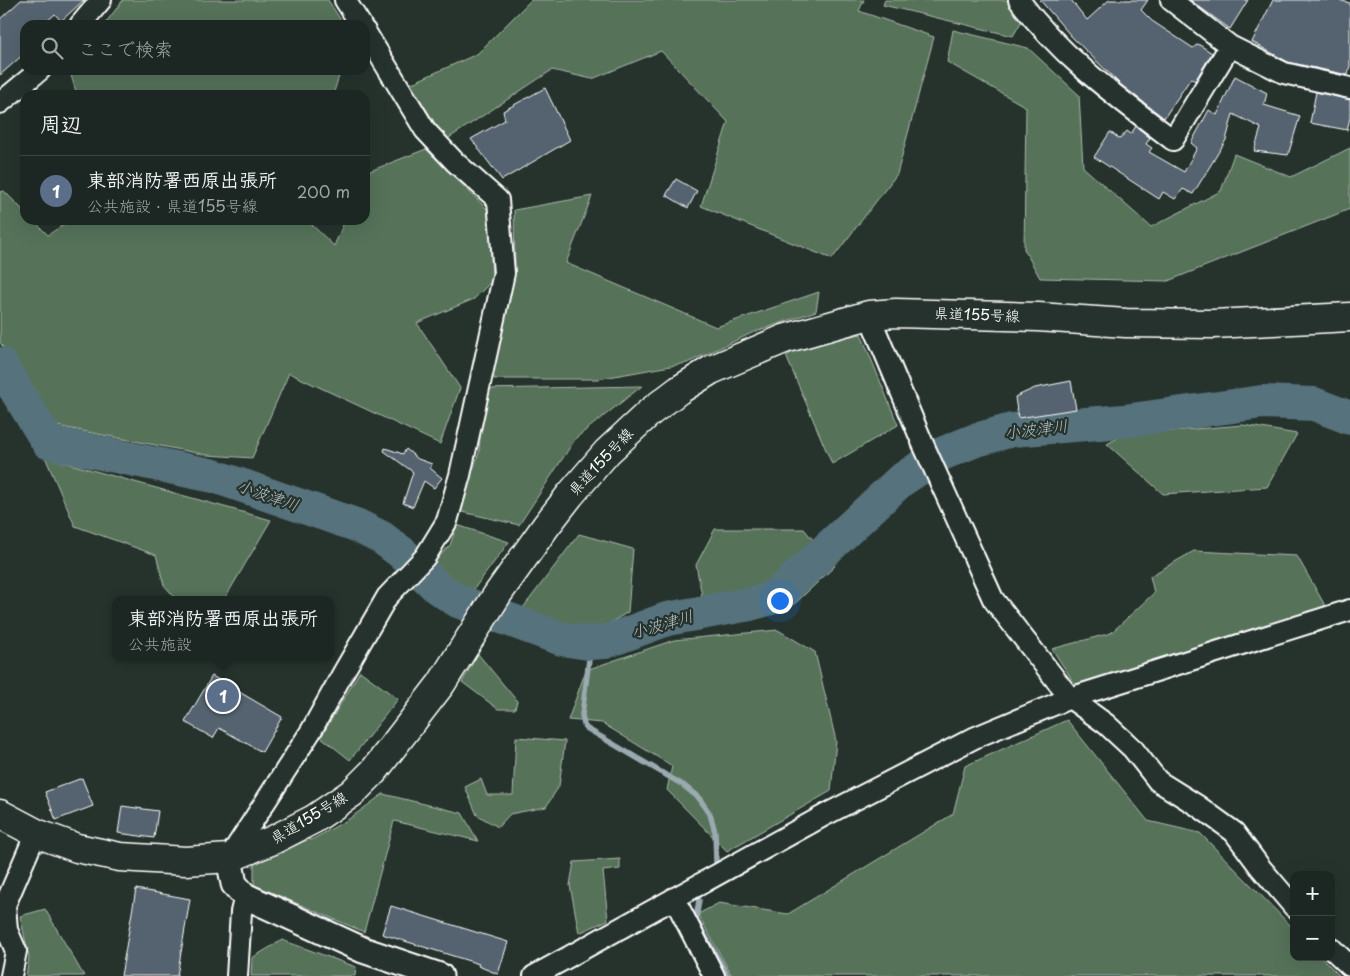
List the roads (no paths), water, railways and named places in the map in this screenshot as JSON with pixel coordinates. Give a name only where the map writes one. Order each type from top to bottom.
[{"type":"main road","name":"県道155号線","points":[[0,814],[36,833],[78,848],[120,857],[186,861],[229,858],[273,840],[314,819],[357,788],[374,771],[441,684],[497,596],[570,495],[607,452],[657,406],[679,390],[711,370],[784,339],[869,315],[896,313],[1038,317],[1126,323],[1213,324],[1350,317]]},
{"type":"street","points":[[84,20],[101,0]]},
{"type":"street","points":[[345,0],[358,20]]},
{"type":"street","points":[[1020,0],[1038,25],[1102,86],[1173,140],[1230,46]]},
{"type":"street","points":[[1171,0],[1230,46],[1284,72],[1350,88]]},
{"type":"street","points":[[370,39],[425,130],[455,162],[498,200],[504,273],[460,475],[448,521],[425,557],[387,597],[311,732],[229,858],[234,884],[244,896],[363,950],[440,976]]},
{"type":"street","points":[[0,103],[34,75]]},
{"type":"street","points":[[869,315],[923,444],[993,600],[1070,698],[1106,724],[1126,742],[1158,781],[1198,806],[1234,832],[1260,868],[1290,902]]},
{"type":"street","points":[[534,976],[825,815],[976,737],[1070,698],[1350,610]]},
{"type":"street","points":[[11,976],[16,951],[7,930],[5,906],[36,833]]},
{"type":"street","points":[[238,976],[241,912],[244,896]]},
{"type":"street","points":[[674,898],[714,976]]},
{"type":"street","points":[[1335,952],[1350,966]]},
{"type":"waterway","name":"小波津川","points":[[0,364],[48,442],[214,476],[356,525],[382,538],[402,553],[438,588],[458,601],[562,639],[588,643],[605,642],[667,619],[750,604],[771,598],[786,587],[900,481],[939,455],[976,440],[1012,430],[1124,421],[1262,402],[1314,404],[1350,418]]},
{"type":"waterway","points":[[591,643],[582,715],[584,725],[586,728],[683,785],[699,798],[710,814],[715,832],[716,862]]},
{"type":"waterway","points":[[699,900],[696,919],[728,976]]},
{"type":"place","name":"東部消防署西原出張所","points":[[223,696]]}]
